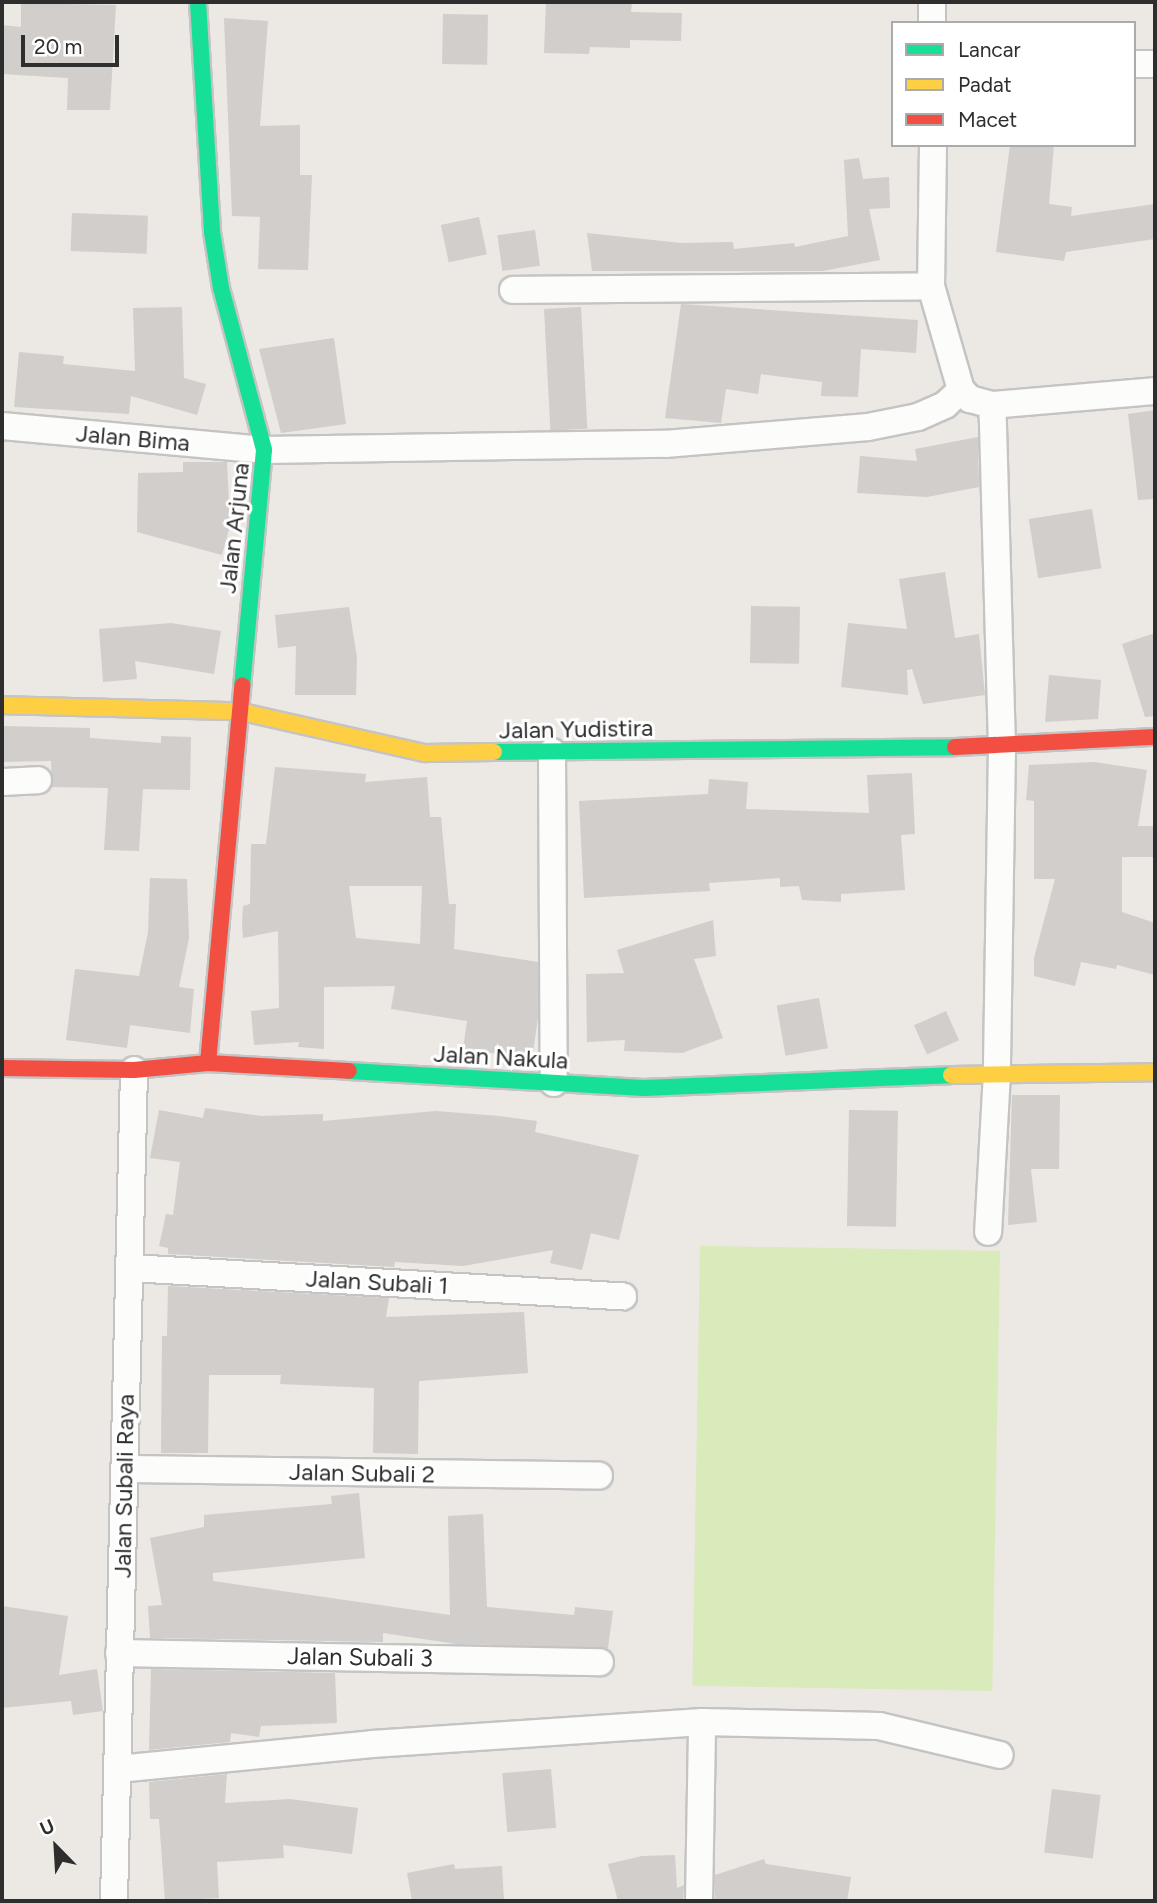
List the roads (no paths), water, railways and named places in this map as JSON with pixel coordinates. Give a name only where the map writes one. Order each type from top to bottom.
[{"type":"street","name":"Jalan Arjuna","points":[[198,2],[212,233],[220,288],[264,450],[238,711],[208,1063]]},
{"type":"street","points":[[932,2],[932,21]]},
{"type":"street","points":[[1136,64],[1155,64]]},
{"type":"street","points":[[933,147],[931,286],[961,390],[970,399],[992,405],[1155,391]]},
{"type":"street","points":[[513,290],[931,286]]},
{"type":"street","name":"Jalan Bima","points":[[2,426],[264,450],[665,444],[868,427],[918,417],[945,405],[961,390]]},
{"type":"street","points":[[988,1232],[997,1073],[1002,746],[992,405]]},
{"type":"street","name":"Jalan Yudistira","points":[[2,705],[238,711],[425,753],[1002,746],[1155,737]]},
{"type":"street","points":[[552,752],[554,1083]]},
{"type":"street","points":[[2,782],[38,780]]},
{"type":"street","name":"Jalan Nakula","points":[[2,1068],[134,1070],[208,1063],[644,1088],[997,1073],[1155,1072]]},
{"type":"street","name":"Jalan Subali Raya","points":[[114,1901],[134,1070]]},
{"type":"street","name":"Jalan Subali 1","points":[[130,1268],[623,1296]]},
{"type":"street","name":"Jalan Subali 2","points":[[126,1469],[599,1476]]},
{"type":"street","name":"Jalan Subali 3","points":[[119,1653],[600,1662]]},
{"type":"street","points":[[118,1769],[372,1744],[702,1722],[879,1726],[1000,1755]]},
{"type":"street","points":[[699,1901],[702,1722]]}]
